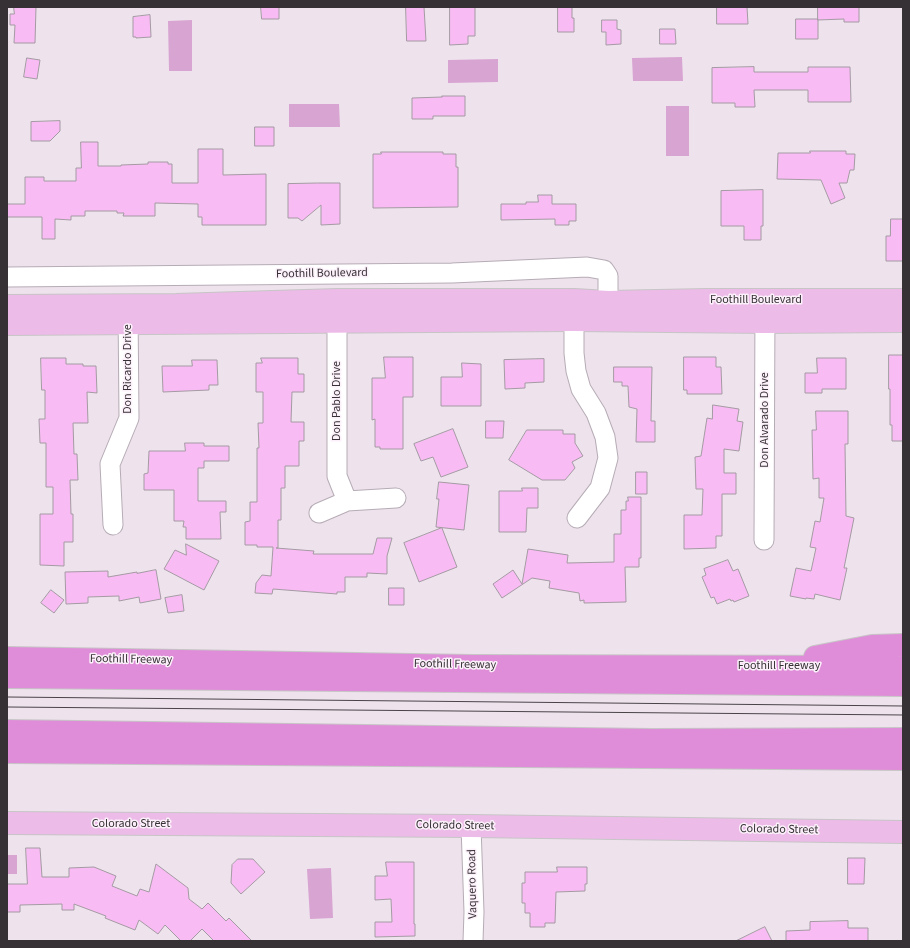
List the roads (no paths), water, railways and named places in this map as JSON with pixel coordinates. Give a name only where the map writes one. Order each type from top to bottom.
[{"type":"highway","points":[[771,666],[872,646],[903,645]]},
{"type":"highway","name":"Foothill Freeway","points":[[7,658],[472,666],[903,667]]},
{"type":"highway","points":[[7,677],[903,686]]},
{"type":"highway","points":[[7,731],[652,740],[903,739]]},
{"type":"highway","points":[[7,752],[903,759]]},
{"type":"main road","name":"Foothill Boulevard","points":[[7,324],[337,300],[608,311],[765,322],[903,321]]},
{"type":"main road","name":"Foothill Boulevard","points":[[608,311],[706,300],[903,300]]},
{"type":"main road","name":"Foothill Boulevard","points":[[7,306],[128,314],[337,322],[573,310]]},
{"type":"main road","name":"Colorado Street","points":[[7,823],[471,826],[903,832]]},
{"type":"street","name":"Foothill Boulevard","points":[[7,277],[452,273],[587,267],[604,270],[608,276],[608,311]]},
{"type":"street","name":"Don Pablo Drive","points":[[337,300],[337,476],[347,501]]},
{"type":"street","name":"Don Alvarado Drive","points":[[764,540],[765,301]]},
{"type":"street","points":[[573,310],[576,371],[581,390],[596,413],[605,437],[608,458],[600,488],[577,518]]},
{"type":"street","name":"Don Ricardo Drive","points":[[113,525],[110,464],[130,418],[128,314]]},
{"type":"street","points":[[319,514],[347,501],[396,498]]},
{"type":"street","name":"Vaquero Road","points":[[471,826],[474,912],[473,941]]},
{"type":"tram line","points":[[7,697],[903,706]]},
{"type":"tram line","points":[[7,707],[903,715]]}]
